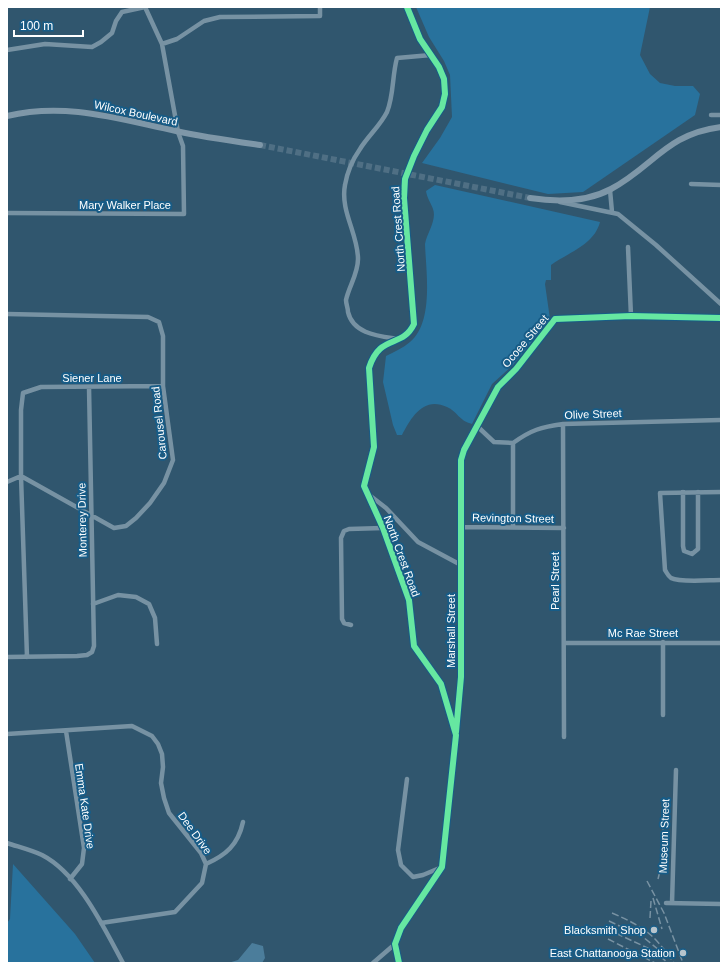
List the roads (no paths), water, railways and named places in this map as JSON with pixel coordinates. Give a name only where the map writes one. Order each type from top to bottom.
[{"type":"main road","name":"Wilcox Boulevard","points":[[7,116],[40,111],[78,110],[178,132],[260,145]]},
{"type":"main road","points":[[530,198],[556,202],[597,195],[610,190],[624,181],[665,148],[689,134],[705,129],[721,127]]},
{"type":"street","points":[[7,50],[45,44],[92,47],[112,33],[122,9],[145,7],[162,44],[178,132]]},
{"type":"street","points":[[162,44],[176,39],[204,21],[220,17],[320,16],[320,7]]},
{"type":"street","name":"North Crest Road","points":[[395,944],[401,928],[442,867],[456,735],[441,684],[414,646],[408,600],[383,528],[366,493],[365,479],[374,447],[369,368],[372,358],[378,349],[410,332],[414,324],[404,198],[405,179],[427,130],[442,107],[445,94],[444,79],[431,55],[420,39],[407,7]]},
{"type":"street","points":[[398,339],[366,332],[356,327],[350,317],[346,301],[358,268],[358,254],[345,210],[344,186],[351,166],[360,149],[378,126],[387,111],[393,87],[394,67],[397,58],[431,55]]},
{"type":"street","points":[[711,115],[721,115]]},
{"type":"street","name":"Mary Walker Place","points":[[7,213],[184,214],[183,146],[178,132]]},
{"type":"street","points":[[691,184],[721,185]]},
{"type":"street","points":[[610,190],[612,212]]},
{"type":"street","points":[[556,202],[618,214],[656,245],[721,304]]},
{"type":"street","points":[[628,248],[631,316]]},
{"type":"street","name":"Carousel Road","points":[[7,314],[148,317],[159,322],[163,336],[163,386],[173,460],[164,483],[150,503],[136,518],[126,526],[114,528],[91,517],[21,476]]},
{"type":"street","name":"Ocoee Street","points":[[462,527],[461,460],[464,450],[498,386],[516,369],[555,319],[562,317],[631,316],[721,318]]},
{"type":"street","name":"Siener Lane","points":[[21,476],[21,410],[23,393],[41,387],[163,386]]},
{"type":"street","name":"Monterey Drive","points":[[27,657],[87,655],[92,652],[94,646],[89,387]]},
{"type":"street","name":"Olive Street","points":[[513,443],[530,431],[543,427],[564,424],[721,420]]},
{"type":"street","name":"Pearl Street","points":[[564,424],[564,737]]},
{"type":"street","points":[[477,426],[494,442],[513,443],[513,527]]},
{"type":"street","points":[[7,482],[21,476],[27,657],[7,657]]},
{"type":"street","points":[[682,492],[683,546],[684,551],[692,554],[698,549],[698,492]]},
{"type":"street","points":[[721,492],[660,493],[665,570],[668,576],[672,579],[679,580],[721,580]]},
{"type":"street","points":[[366,493],[386,508],[418,542],[461,565]]},
{"type":"street","name":"Revington Street","points":[[462,527],[564,528]]},
{"type":"street","name":"Marshall Street","points":[[456,735],[461,677],[462,527]]},
{"type":"street","points":[[351,625],[347,625],[342,619],[341,538],[344,531],[349,529],[383,528]]},
{"type":"street","points":[[93,604],[118,596],[136,597],[149,604],[156,618],[157,644]]},
{"type":"street","points":[[662,715],[663,642]]},
{"type":"street","name":"Mc Rae Street","points":[[564,643],[721,642]]},
{"type":"street","name":"Dee Drive","points":[[7,734],[132,726],[152,736],[158,744],[162,754],[163,767],[161,783],[169,813],[201,853],[206,864],[202,883],[175,912],[101,923]]},
{"type":"street","name":"Emma Kate Drive","points":[[66,731],[84,848],[82,864],[70,879]]},
{"type":"street","name":"Museum Street","points":[[672,903],[676,770]]},
{"type":"street","points":[[407,779],[398,850],[401,865],[413,876],[423,875],[442,867]]},
{"type":"street","points":[[206,864],[219,858],[229,850],[240,835],[243,822]]},
{"type":"street","points":[[7,843],[42,855],[54,863],[70,879],[86,899],[123,963]]},
{"type":"street","points":[[666,903],[721,904]]},
{"type":"street","points":[[373,963],[395,944],[399,963]]},
{"type":"tunnel","points":[[260,145],[530,198]]},
{"type":"railway","points":[[658,879],[661,867],[663,829]]},
{"type":"railway","points":[[647,881],[664,913],[683,963]]},
{"type":"railway","points":[[653,898],[662,929]]},
{"type":"railway","points":[[650,918],[651,901]]},
{"type":"railway","points":[[612,913],[632,922],[647,932],[660,944],[674,963]]},
{"type":"railway","points":[[609,921],[643,937],[659,950]]},
{"type":"railway","points":[[607,929],[654,951],[668,963]]},
{"type":"railway","points":[[608,939],[655,963]]},
{"type":"place","name":"Blacksmith Shop","points":[[654,930]]},
{"type":"place","name":"East Chattanooga Station","points":[[683,953]]}]
